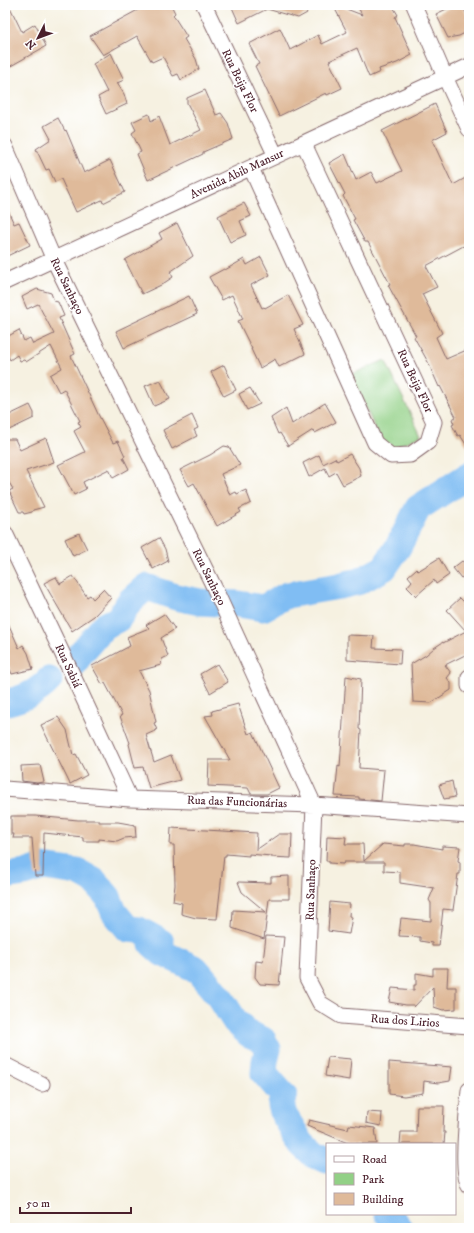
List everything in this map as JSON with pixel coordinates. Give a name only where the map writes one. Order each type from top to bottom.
[{"type":"street","name":"Rua Beija Flor","points":[[204,5],[276,156]]},
{"type":"street","points":[[414,5],[469,129]]},
{"type":"street","name":"Avenida Abib Mansur","points":[[5,282],[469,66]]},
{"type":"street","name":"Rua Beija Flor","points":[[251,168],[375,443],[390,456],[410,455],[428,442],[434,422],[304,144]]},
{"type":"street","name":"Rua Sanhaço","points":[[5,146],[54,260],[214,587],[314,805],[307,978],[320,1003],[341,1016]]},
{"type":"street","name":"Rua Sabiá","points":[[5,533],[130,799]]},
{"type":"street","points":[[469,677],[469,686]]},
{"type":"street","name":"Rua das Funcionárias","points":[[5,789],[130,799],[314,805],[469,816]]},
{"type":"street","name":"Rua dos Lirios","points":[[341,1016],[469,1026]]},
{"type":"street","points":[[5,1065],[42,1084]]},
{"type":"street","points":[[469,1090],[465,1157],[466,1182],[469,1185]]},
{"type":"green space","points":[[385,360],[421,436],[386,451],[350,375]]},
{"type":"building","points":[[5,5],[9,5],[22,32],[35,24],[46,46],[9,67],[5,58]]},
{"type":"building","points":[[147,5],[171,5],[175,13],[173,15],[187,37],[184,39],[196,59],[199,69],[181,80],[178,74],[173,76],[163,57],[152,62],[137,36],[103,55],[90,36]]},
{"type":"building","points":[[231,5],[303,5],[307,13],[298,18],[267,9],[239,23]]},
{"type":"building","points":[[333,5],[362,15],[357,5],[392,5],[398,15],[395,17],[412,55],[397,63],[379,69],[380,72],[369,77],[357,48],[329,61],[342,88],[327,95],[326,93],[279,116],[255,66],[259,64],[249,44],[280,28],[290,50],[318,35],[322,44],[347,32]]},
{"type":"building","points":[[455,5],[462,5],[469,19],[469,31],[459,36],[448,38],[436,14]]},
{"type":"building","points":[[111,53],[124,80],[117,83],[124,94],[127,104],[106,114],[98,97],[107,92],[93,64]]},
{"type":"building","points":[[205,90],[216,115],[221,113],[228,123],[233,139],[203,152],[203,154],[148,180],[137,154],[141,152],[132,133],[136,130],[132,122],[149,114],[151,121],[159,116],[170,145],[201,130],[187,103],[187,98]]},
{"type":"building","points":[[435,104],[447,132],[432,140],[453,185],[469,176],[469,243],[426,266],[437,287],[422,294],[442,333],[436,337],[446,359],[469,349],[469,449],[460,435],[458,436],[452,425],[454,424],[452,419],[456,417],[414,337],[416,336],[388,285],[390,284],[368,242],[365,242],[353,220],[355,219],[343,196],[345,194],[329,163],[345,154],[356,180],[371,172],[377,183],[402,171],[382,131]]},
{"type":"building","points":[[58,118],[65,131],[66,130],[84,173],[110,160],[125,192],[103,203],[102,200],[76,212],[61,179],[55,182],[49,169],[46,170],[36,149],[51,139],[44,126]]},
{"type":"building","points":[[244,203],[251,216],[240,221],[246,235],[230,242],[218,216]]},
{"type":"building","points":[[5,204],[14,224],[19,222],[30,245],[5,257]]},
{"type":"building","points":[[177,223],[193,256],[170,272],[173,277],[161,285],[142,294],[125,260],[162,239],[159,233]]},
{"type":"building","points":[[261,257],[270,275],[251,285],[262,308],[265,308],[288,295],[303,325],[294,329],[305,354],[279,367],[275,359],[260,368],[238,321],[243,319],[232,295],[222,300],[209,277],[244,259],[247,265]]},
{"type":"building","points":[[37,289],[51,293],[54,301],[58,302],[64,316],[59,318],[75,354],[71,356],[113,443],[118,441],[129,469],[113,478],[109,469],[83,482],[86,489],[74,495],[58,465],[85,452],[74,431],[81,427],[78,422],[80,421],[64,389],[59,392],[50,375],[62,368],[51,346],[26,362],[24,360],[20,361],[17,355],[10,360],[8,356],[5,357],[5,338],[19,330],[24,341],[30,338],[33,344],[54,334],[38,304],[27,309],[22,297]]},
{"type":"building","points":[[189,296],[197,314],[124,348],[116,331]]},
{"type":"building","points":[[224,365],[236,390],[224,396],[211,372]]},
{"type":"building","points":[[160,380],[170,399],[154,406],[145,386]]},
{"type":"building","points":[[250,388],[260,404],[247,410],[239,394]]},
{"type":"building","points":[[325,403],[336,422],[315,433],[313,430],[288,446],[280,433],[278,434],[271,418],[286,408],[292,424]]},
{"type":"building","points":[[30,405],[34,413],[34,418],[5,432],[5,417]]},
{"type":"building","points":[[192,415],[198,428],[194,430],[197,436],[172,449],[163,430]]},
{"type":"building","points":[[46,438],[54,462],[26,471],[44,507],[24,514],[23,512],[19,512],[9,491],[13,489],[5,476],[5,439],[15,439],[20,450]]},
{"type":"building","points":[[224,446],[229,447],[240,465],[221,474],[230,495],[246,490],[251,503],[239,509],[241,512],[217,526],[194,483],[189,486],[180,470]]},
{"type":"building","points":[[350,454],[359,468],[361,476],[343,485],[336,472],[329,476],[325,468],[309,477],[303,463],[319,455],[323,464],[335,458],[337,461]]},
{"type":"building","points":[[79,533],[87,549],[73,556],[65,539]]},
{"type":"building","points":[[159,538],[165,549],[168,561],[153,569],[142,548]]},
{"type":"building","points":[[439,558],[449,575],[436,584],[434,580],[416,596],[407,587],[412,581],[408,576],[416,569],[418,571]]},
{"type":"building","points":[[462,561],[469,566],[469,573],[461,578],[453,568]]},
{"type":"building","points":[[73,576],[87,597],[90,595],[93,599],[103,589],[111,598],[94,616],[72,631],[44,583],[56,577],[60,584]]},
{"type":"building","points":[[460,598],[469,607],[469,653],[445,665],[451,673],[447,678],[451,683],[451,690],[431,703],[413,702],[411,664],[443,642],[466,631],[447,610]]},
{"type":"building","points":[[164,614],[175,629],[161,638],[168,656],[162,659],[161,665],[139,671],[149,690],[156,722],[154,723],[157,730],[146,735],[154,762],[171,755],[180,780],[149,788],[143,767],[135,768],[130,743],[120,716],[122,715],[105,683],[102,684],[92,666],[130,646],[127,637],[149,628],[146,625]]},
{"type":"building","points":[[5,616],[19,648],[23,645],[28,653],[33,669],[12,674],[5,659]]},
{"type":"building","points":[[347,635],[374,636],[373,648],[401,649],[400,664],[347,660]]},
{"type":"building","points":[[217,664],[228,682],[210,693],[200,674]]},
{"type":"building","points":[[346,676],[361,679],[359,768],[384,770],[381,801],[359,799],[359,797],[335,796],[338,766],[340,767]]},
{"type":"building","points":[[238,704],[248,734],[253,732],[279,788],[267,794],[251,794],[248,788],[208,786],[209,760],[230,760],[205,716],[213,715],[212,711]]},
{"type":"building","points":[[58,717],[67,730],[73,755],[76,754],[87,775],[70,784],[41,725]]},
{"type":"building","points":[[40,765],[44,782],[37,783],[22,781],[21,766]]},
{"type":"building","points":[[452,781],[455,797],[444,799],[439,785]]},
{"type":"building","points":[[11,816],[35,816],[78,820],[99,820],[99,822],[118,822],[135,825],[136,837],[124,838],[117,841],[99,839],[99,841],[83,841],[83,837],[44,833],[43,876],[35,876],[32,838],[13,838],[14,834],[11,834]]},
{"type":"building","points":[[171,828],[257,833],[256,850],[279,834],[292,834],[291,858],[249,854],[249,856],[226,854],[226,856],[224,856],[217,919],[196,918],[181,914],[182,903],[173,901],[175,885],[174,845],[170,845]]},
{"type":"building","points":[[327,836],[346,837],[345,844],[363,844],[364,861],[383,844],[405,846],[405,844],[414,844],[442,849],[442,846],[460,847],[458,861],[460,862],[460,874],[458,874],[453,910],[443,909],[439,946],[432,946],[432,943],[420,941],[420,937],[399,936],[401,918],[431,921],[431,903],[429,900],[434,888],[400,883],[400,872],[384,871],[384,862],[344,862],[343,864],[329,863],[329,861],[326,861]]},
{"type":"building","points":[[289,876],[289,899],[269,899],[264,939],[232,928],[233,910],[266,912],[242,892],[238,882],[271,883],[271,877]]},
{"type":"building","points":[[330,902],[350,904],[349,916],[352,917],[349,934],[328,931]]},
{"type":"building","points":[[266,936],[284,937],[279,985],[260,984],[255,977],[256,961],[263,962]]},
{"type":"building","points":[[433,968],[448,968],[447,987],[456,987],[456,1009],[443,1010],[434,1007],[433,987],[414,1007],[414,1005],[389,1002],[392,988],[414,990],[414,985],[416,985],[416,973],[433,976]]},
{"type":"building","points":[[328,1057],[351,1059],[349,1080],[325,1076]]},
{"type":"building","points":[[389,1062],[452,1067],[450,1081],[438,1083],[424,1081],[423,1093],[404,1096],[389,1094]]},
{"type":"building","points":[[417,1106],[444,1106],[444,1143],[400,1143],[401,1132],[416,1132]]},
{"type":"building","points":[[367,1112],[382,1113],[381,1126],[366,1123]]},
{"type":"building","points":[[309,1120],[348,1129],[349,1125],[375,1128],[377,1143],[348,1143],[307,1126]]},
{"type":"waterway","points":[[74,664],[80,654],[104,626],[118,619],[130,601],[146,587],[176,597],[200,602],[238,604],[263,608],[287,595],[360,581],[384,568],[398,547],[418,508],[469,475]]},
{"type":"waterway","points":[[5,703],[29,695],[49,680]]},
{"type":"waterway","points":[[5,876],[25,873],[43,867],[78,872],[94,881],[108,897],[114,912],[128,929],[139,930],[161,942],[152,944],[162,953],[196,969],[219,996],[235,1021],[249,1034],[263,1040],[268,1049],[264,1073],[284,1096],[281,1105],[284,1115],[302,1144],[314,1155],[326,1161]]},
{"type":"waterway","points":[[389,1215],[400,1228]]}]
